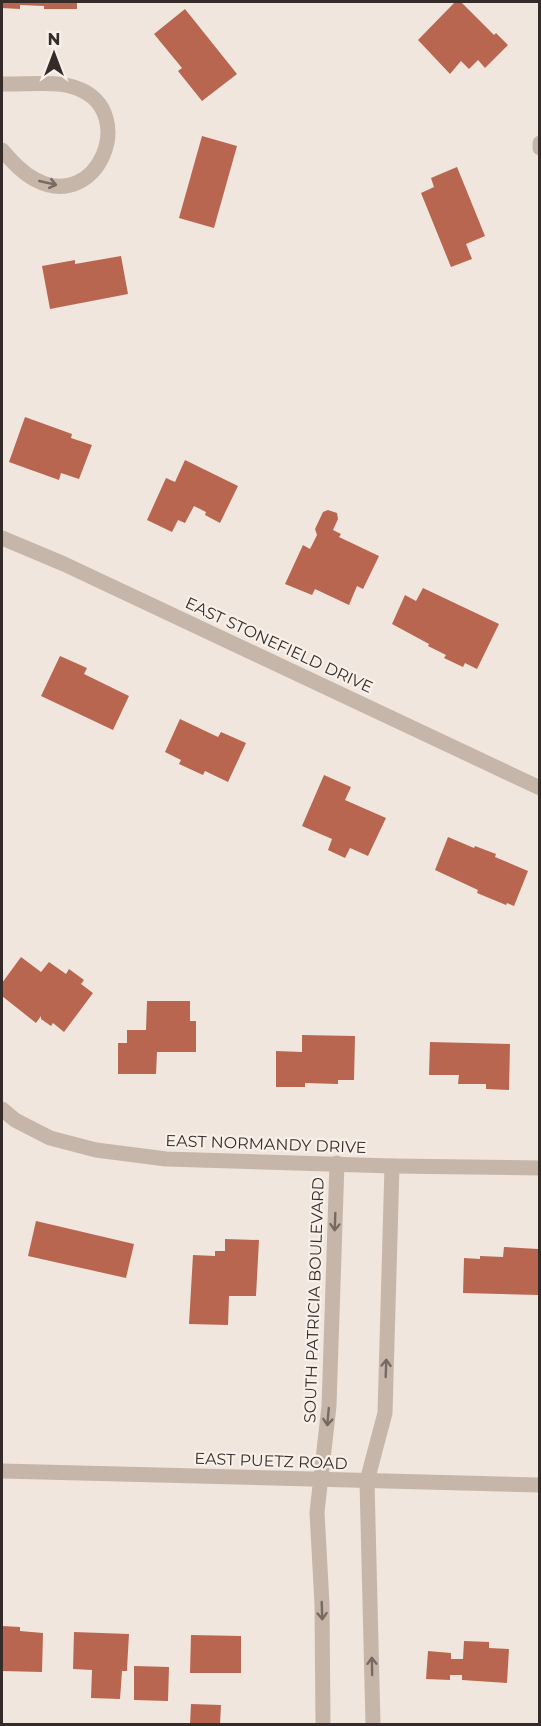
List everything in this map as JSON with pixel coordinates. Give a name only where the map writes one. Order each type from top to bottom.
[{"type":"street","points":[[2,84],[62,85],[78,88],[95,98],[103,108],[108,132],[97,168],[84,180],[69,186],[50,186],[35,180],[17,167],[2,150]]},
{"type":"street","points":[[540,143],[540,148]]},
{"type":"street","name":"EAST STONEFIELD DRIVE","points":[[2,538],[64,564],[540,788]]},
{"type":"street","name":"EAST NORMANDY DRIVE","points":[[2,1109],[15,1120],[50,1138],[96,1150],[166,1159],[337,1163],[392,1167],[540,1168]]},
{"type":"street","name":"SOUTH PATRICIA BOULEVARD","points":[[323,1725],[322,1604],[317,1512],[329,1406],[337,1163]]},
{"type":"street","points":[[373,1725],[367,1481],[385,1413],[392,1167]]},
{"type":"street","name":"EAST PUETZ ROAD","points":[[2,1471],[540,1485]]},
{"type":"building","points":[[2,2],[77,2],[77,9],[44,9],[44,6],[20,5],[20,9],[2,8]]},
{"type":"building","points":[[455,2],[461,2],[494,35],[496,33],[508,45],[485,68],[478,60],[469,69],[461,61],[450,74],[418,40]]},
{"type":"building","points":[[185,9],[237,74],[202,101],[178,71],[182,68],[154,34]]},
{"type":"building","points":[[202,136],[237,146],[214,228],[179,218]]},
{"type":"building","points":[[457,167],[485,236],[466,244],[472,259],[451,267],[421,193],[434,187],[431,178]]},
{"type":"building","points":[[121,256],[128,294],[50,309],[42,266],[75,260],[75,264]]},
{"type":"building","points":[[25,417],[72,434],[71,438],[92,445],[79,479],[61,473],[59,480],[9,462]]},
{"type":"building","points":[[185,460],[238,486],[220,523],[194,506],[185,523],[178,520],[172,532],[147,520],[166,478],[175,482]]},
{"type":"building","points":[[328,510],[337,513],[338,519],[333,530],[341,534],[339,537],[379,556],[363,589],[357,586],[349,605],[315,589],[312,595],[285,584],[303,545],[310,549],[317,535],[315,529],[323,512]]},
{"type":"building","points":[[423,588],[499,624],[477,669],[465,663],[463,667],[444,658],[446,655],[392,624],[405,595],[416,601]]},
{"type":"building","points":[[60,656],[87,668],[84,674],[129,696],[113,730],[41,696]]},
{"type":"building","points":[[180,719],[218,737],[221,732],[246,743],[228,782],[205,771],[203,775],[179,764],[181,760],[165,752]]},
{"type":"building","points":[[324,775],[351,787],[345,800],[386,818],[368,856],[350,848],[345,858],[328,850],[332,839],[302,826]]},
{"type":"building","points":[[448,837],[496,854],[495,857],[528,871],[514,906],[477,893],[478,890],[435,870]]},
{"type":"building","points":[[21,957],[41,972],[49,962],[66,974],[69,969],[84,980],[81,984],[93,993],[64,1032],[53,1023],[51,1026],[41,1019],[41,1016],[36,1023],[2,996],[2,983]]},
{"type":"building","points":[[147,1001],[190,1001],[190,1021],[196,1021],[196,1052],[157,1052],[156,1074],[118,1074],[118,1043],[127,1043],[127,1030],[146,1030]]},
{"type":"building","points":[[302,1035],[355,1036],[354,1080],[338,1080],[338,1084],[305,1083],[305,1087],[276,1087],[276,1051],[302,1052]]},
{"type":"building","points":[[430,1042],[510,1044],[509,1090],[486,1089],[486,1084],[458,1084],[459,1075],[429,1075]]},
{"type":"building","points":[[36,1221],[134,1244],[126,1278],[28,1256]]},
{"type":"building","points":[[225,1239],[259,1240],[256,1296],[229,1296],[228,1325],[189,1324],[193,1255],[215,1256],[215,1251],[225,1251]]},
{"type":"building","points":[[504,1247],[538,1249],[540,1295],[463,1293],[464,1258],[503,1257]]},
{"type":"building","points":[[2,1626],[20,1627],[20,1631],[43,1633],[42,1672],[2,1671]]},
{"type":"building","points":[[74,1632],[129,1634],[127,1671],[122,1671],[120,1699],[91,1698],[92,1670],[73,1669]]},
{"type":"building","points":[[191,1635],[241,1636],[241,1673],[190,1673]]},
{"type":"building","points":[[464,1641],[489,1642],[489,1648],[509,1649],[507,1683],[462,1680],[462,1675],[450,1675],[450,1680],[426,1679],[428,1651],[451,1653],[451,1659],[463,1659]]},
{"type":"building","points":[[134,1666],[169,1667],[168,1701],[134,1700]]},
{"type":"building","points":[[191,1704],[221,1705],[220,1724],[190,1724]]}]
